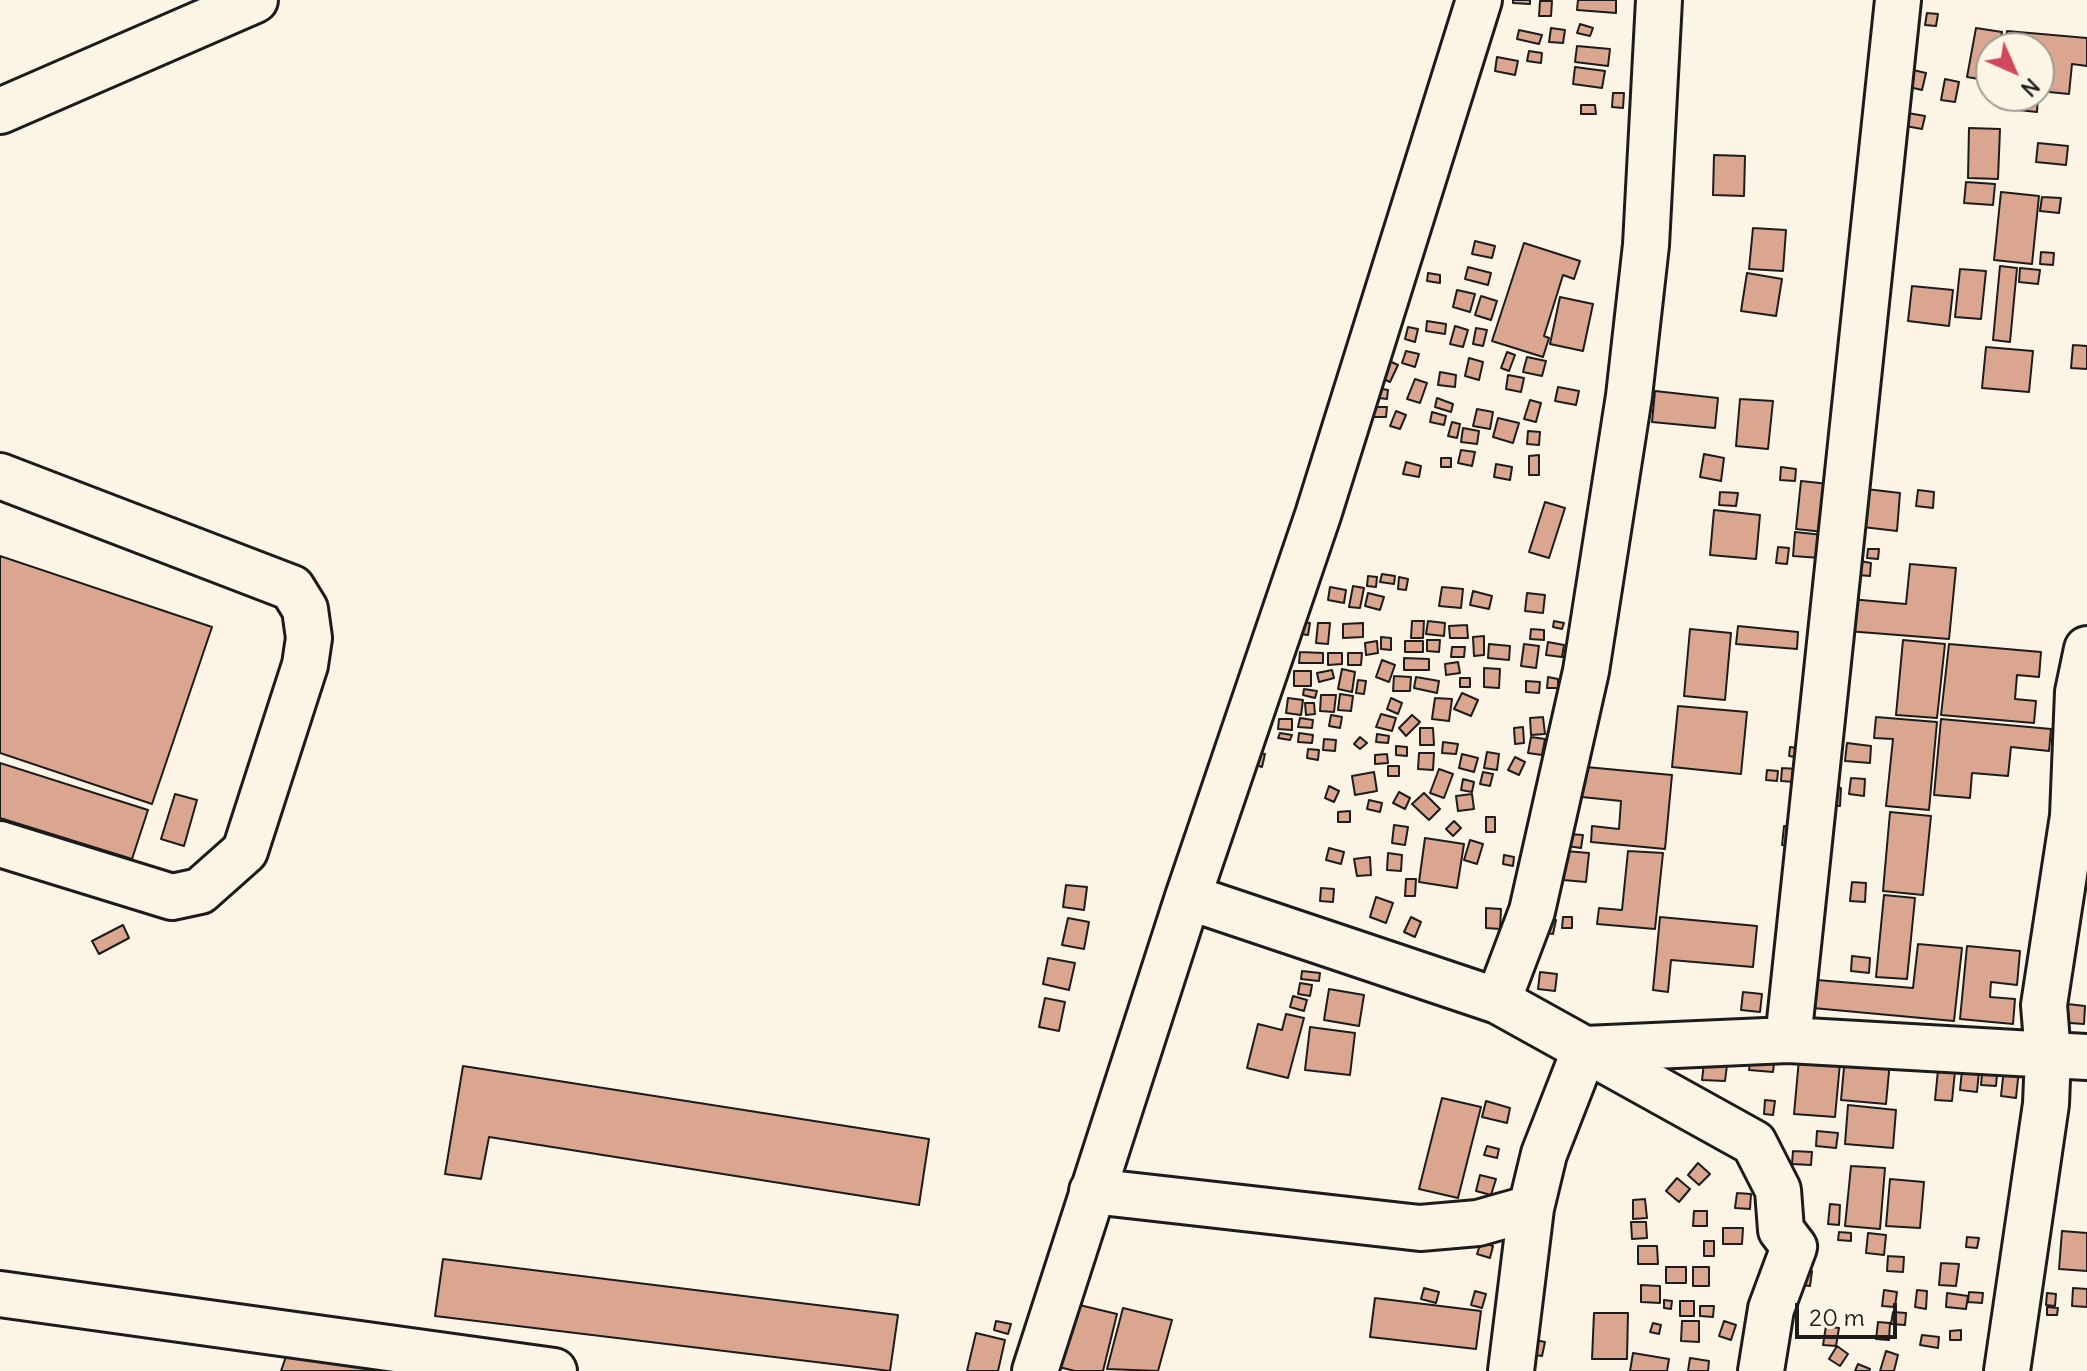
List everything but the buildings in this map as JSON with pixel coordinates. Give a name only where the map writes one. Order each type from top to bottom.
[{"type":"street","points":[[0,111],[255,0]]},
{"type":"street","points":[[1035,1371],[1188,897],[1318,515],[1479,0]]},
{"type":"street","points":[[1498,1001],[1532,911],[1586,671],[1629,396],[1646,245],[1659,0]]},
{"type":"street","points":[[1788,1040],[1898,0]]},
{"type":"street","points":[[0,476],[292,588],[305,609],[309,638],[305,665],[245,851],[200,891],[172,897],[0,844]]},
{"type":"street","points":[[2007,1371],[2046,1104],[2068,1056],[2044,1005],[2073,816],[2078,692],[2087,649]]},
{"type":"street","points":[[1188,897],[1498,1001],[1754,1143],[1778,1190],[1781,1230],[1794,1247],[1771,1309],[1761,1371]]},
{"type":"street","points":[[1585,1049],[1788,1040],[2068,1056]]},
{"type":"street","points":[[1511,1371],[1531,1208],[1544,1154],[1585,1049]]},
{"type":"street","points":[[1092,1191],[1420,1228],[1478,1223],[1531,1208]]},
{"type":"street","points":[[0,1294],[554,1371]]}]
